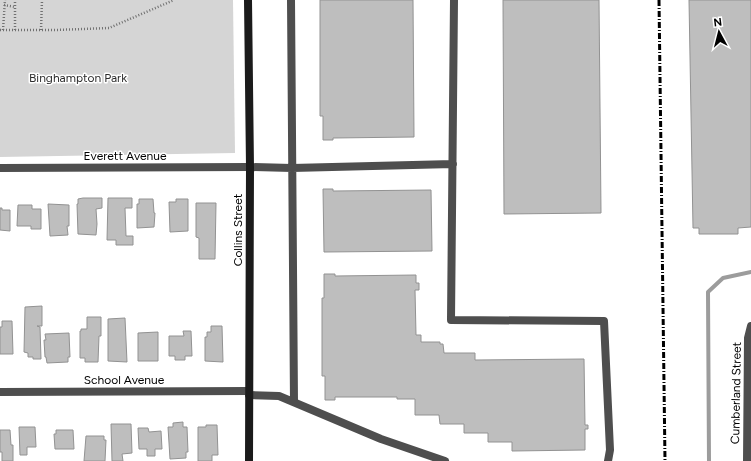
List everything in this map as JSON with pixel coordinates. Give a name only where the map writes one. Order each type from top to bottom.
[{"type":"street","name":"Collins Street","points":[[248,0],[250,167],[249,461]]},
{"type":"street","points":[[291,0],[294,402]]},
{"type":"street","points":[[454,0],[451,320],[604,321],[610,450],[608,461]]},
{"type":"street","name":"Everett Avenue","points":[[0,168],[292,168],[453,164]]},
{"type":"street","name":"Cumberland Street","points":[[747,461],[748,338],[751,326]]},
{"type":"street","name":"School Avenue","points":[[0,392],[249,393],[279,396],[381,439],[445,461]]},
{"type":"path","points":[[5,0],[1,30],[109,28],[174,0]]},
{"type":"path","points":[[15,0],[15,30]]},
{"type":"path","points":[[41,30],[42,0]]},
{"type":"path","points":[[4,5],[15,7]]},
{"type":"green space","name":"Binghampton Park","points":[[0,0],[233,0],[235,153],[0,157]]},
{"type":"building","points":[[320,0],[413,0],[414,137],[333,138],[333,140],[323,140],[323,116],[320,116]]},
{"type":"building","points":[[503,0],[599,0],[601,213],[504,214]]},
{"type":"building","points":[[689,0],[751,0],[751,227],[738,228],[738,234],[699,234],[699,228],[693,228]]},
{"type":"building","points":[[323,189],[333,189],[333,191],[431,190],[432,251],[324,252]]},
{"type":"building","points":[[102,198],[102,208],[96,209],[96,235],[78,234],[77,204],[78,199]]},
{"type":"building","points":[[108,198],[132,198],[132,208],[125,208],[126,236],[133,236],[133,245],[116,245],[116,240],[107,240]]},
{"type":"building","points":[[139,199],[153,199],[155,213],[154,227],[137,228],[137,204],[139,204]]},
{"type":"building","points":[[176,199],[188,199],[188,231],[170,232],[169,202],[176,202]]},
{"type":"building","points":[[196,203],[216,203],[215,259],[199,259],[199,238],[196,237]]},
{"type":"building","points":[[48,204],[69,205],[69,226],[67,226],[68,235],[50,236]]},
{"type":"building","points":[[18,205],[32,205],[32,209],[41,209],[41,229],[31,229],[31,226],[17,226]]},
{"type":"building","points":[[0,208],[2,208],[2,210],[10,210],[10,231],[0,230]]},
{"type":"building","points":[[324,274],[335,274],[335,276],[416,275],[416,283],[419,283],[419,290],[415,290],[416,335],[421,335],[421,342],[440,342],[440,344],[443,344],[444,353],[475,353],[475,360],[584,359],[585,425],[588,425],[588,429],[585,429],[585,450],[512,451],[512,442],[488,442],[488,433],[464,433],[464,424],[440,424],[439,415],[415,415],[415,399],[397,399],[397,397],[335,397],[335,400],[325,400],[325,376],[322,376],[322,298],[324,298]]},
{"type":"building","points":[[42,306],[42,326],[37,326],[40,327],[41,359],[33,359],[33,357],[28,357],[28,353],[24,352],[25,307]]},
{"type":"building","points":[[87,317],[101,317],[101,336],[99,336],[98,362],[85,362],[85,358],[80,358],[80,331],[81,329],[87,329]]},
{"type":"building","points":[[125,318],[127,362],[108,361],[108,319]]},
{"type":"building","points":[[2,321],[12,321],[13,354],[0,354],[0,327],[2,327]]},
{"type":"building","points":[[211,326],[222,326],[223,362],[205,361],[205,337],[207,337],[207,332],[211,332]]},
{"type":"building","points":[[183,331],[191,331],[192,356],[185,356],[185,360],[175,360],[175,356],[169,356],[169,336],[184,336]]},
{"type":"building","points":[[158,332],[158,361],[138,361],[138,333]]},
{"type":"building","points":[[69,333],[70,357],[68,357],[68,362],[47,363],[45,357],[45,334]]},
{"type":"building","points":[[183,422],[183,427],[187,427],[188,452],[186,452],[186,458],[170,459],[168,427],[173,427],[173,423]]},
{"type":"building","points":[[111,424],[131,424],[132,453],[122,454],[123,461],[112,461]]},
{"type":"building","points":[[206,425],[217,425],[218,455],[212,455],[212,461],[198,461],[198,427],[206,427]]},
{"type":"building","points":[[19,427],[35,427],[36,447],[27,447],[27,455],[20,455]]},
{"type":"building","points":[[138,428],[148,428],[149,432],[161,431],[162,449],[155,449],[155,456],[147,456],[147,449],[139,449]]},
{"type":"building","points":[[0,430],[10,430],[11,445],[13,445],[13,461],[2,461],[2,452],[0,452]]},
{"type":"building","points":[[56,430],[73,430],[74,449],[55,449],[54,434],[56,434]]},
{"type":"building","points":[[86,436],[104,436],[104,440],[106,440],[105,461],[84,461]]},
{"type":"waterway","points":[[709,461],[708,292],[723,278],[751,272]]},
{"type":"railway","points":[[659,0],[665,461]]}]
